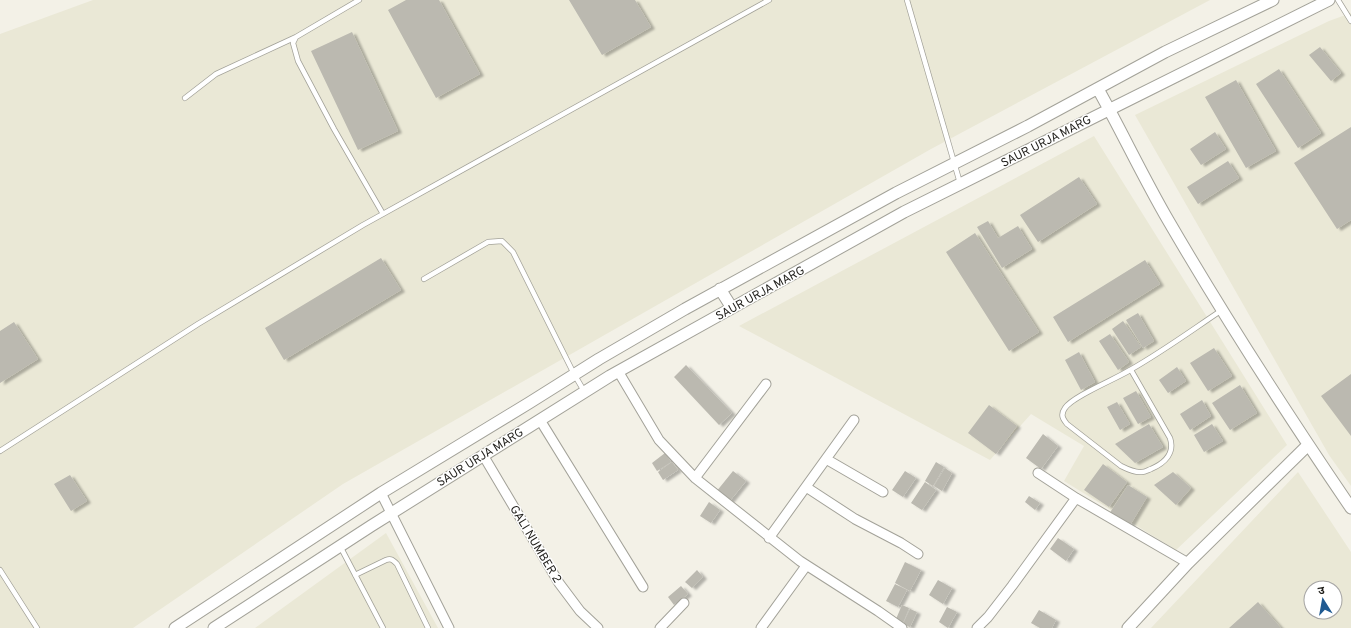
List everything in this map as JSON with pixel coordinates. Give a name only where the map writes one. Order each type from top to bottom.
[{"type":"street","name":"SAUR URJA MARG","points":[[175,628],[382,492],[574,374],[685,309],[896,193],[1098,89],[1166,52],[1273,0]]},
{"type":"street","name":"SAUR URJA MARG","points":[[214,628],[391,513],[618,371],[904,212],[1329,0]]},
{"type":"street","points":[[1098,89],[1167,218],[1222,310],[1308,445],[1351,508]]},
{"type":"street","points":[[720,289],[732,308]]},
{"type":"street","points":[[618,371],[659,440],[695,478],[806,566],[878,611],[902,628]]},
{"type":"street","points":[[695,478],[766,384]]},
{"type":"street","points":[[540,420],[643,587]]},
{"type":"street","points":[[770,538],[854,420]]},
{"type":"street","points":[[1128,628],[1188,563],[1308,445]]},
{"type":"street","name":"GALI NUMBER 2","points":[[483,455],[559,583],[580,611],[598,628]]},
{"type":"street","points":[[826,459],[883,492]]},
{"type":"street","points":[[1038,473],[1076,498],[1188,563]]},
{"type":"street","points":[[806,487],[855,519],[901,543],[918,554]]},
{"type":"street","points":[[382,492],[391,513],[449,628]]},
{"type":"street","points":[[977,628],[988,617],[1012,586],[1076,498]]},
{"type":"street","points":[[761,628],[806,566]]},
{"type":"street","points":[[660,628],[684,603]]},
{"type":"lane","points":[[185,98],[216,74],[296,37],[359,0]]},
{"type":"lane","points":[[0,451],[198,324],[383,214],[769,0]]},
{"type":"lane","points":[[907,0],[960,184]]},
{"type":"lane","points":[[1338,0],[1351,21]]},
{"type":"lane","points":[[296,37],[293,44],[298,61],[334,129],[383,214]]},
{"type":"lane","points":[[424,279],[488,242],[502,241],[513,252],[574,374],[585,392]]},
{"type":"lane","points":[[1131,370],[1170,438],[1172,445],[1168,458],[1156,466],[1142,472],[1131,471],[1121,466],[1067,424],[1063,419],[1062,413],[1065,407],[1074,400],[1131,370],[1222,310]]},
{"type":"lane","points":[[340,546],[383,628]]},
{"type":"lane","points":[[356,575],[386,560],[393,560],[428,628]]},
{"type":"lane","points":[[0,570],[37,628]]},
{"type":"shaded area","points":[[93,0],[1210,0],[931,149],[343,484],[133,628],[0,628],[0,34]]},
{"type":"shaded area","points":[[1351,13],[1351,486],[1329,455],[1135,115],[1329,21]]},
{"type":"shaded area","points":[[1094,136],[1287,445],[1176,550],[1064,481],[1084,446],[1031,414],[990,460],[739,326]]},
{"type":"shaded area","points":[[1298,472],[1351,552],[1351,628],[1151,628]]},
{"type":"shaded area","points":[[386,533],[438,628],[255,628]]},
{"type":"building","points":[[406,0],[439,0],[480,74],[436,98],[388,10]]},
{"type":"building","points":[[569,0],[635,0],[651,27],[602,55]]},
{"type":"building","points":[[352,32],[398,131],[358,150],[311,51]]},
{"type":"building","points":[[1320,47],[1341,73],[1331,81],[1309,55]]},
{"type":"building","points":[[1279,69],[1321,133],[1298,148],[1256,84]]},
{"type":"building","points":[[1236,80],[1276,151],[1246,168],[1205,97]]},
{"type":"building","points":[[1351,127],[1351,220],[1337,229],[1294,163]]},
{"type":"building","points":[[1215,132],[1226,149],[1201,165],[1190,149]]},
{"type":"building","points":[[1228,161],[1239,178],[1198,204],[1187,187]]},
{"type":"building","points":[[1079,177],[1097,204],[1038,242],[1020,215]]},
{"type":"building","points":[[988,221],[998,238],[1018,226],[1032,249],[1002,268],[977,227]]},
{"type":"building","points":[[975,233],[1039,332],[1009,351],[946,252]]},
{"type":"building","points":[[381,258],[401,290],[284,360],[265,328]]},
{"type":"building","points":[[1145,260],[1160,284],[1068,342],[1053,317]]},
{"type":"building","points":[[1138,313],[1154,341],[1143,348],[1126,320]]},
{"type":"building","points":[[1123,321],[1141,347],[1129,355],[1112,329]]},
{"type":"building","points":[[14,322],[38,359],[0,383],[0,331]]},
{"type":"building","points":[[1110,334],[1129,362],[1118,370],[1099,341]]},
{"type":"building","points":[[1214,348],[1232,376],[1208,391],[1190,363]]},
{"type":"building","points":[[1079,352],[1095,382],[1081,390],[1065,360]]},
{"type":"building","points":[[686,365],[732,413],[719,425],[674,377]]},
{"type":"building","points":[[1177,367],[1186,381],[1168,393],[1159,380]]},
{"type":"building","points":[[1351,374],[1351,436],[1321,396]]},
{"type":"building","points":[[1240,385],[1257,413],[1230,430],[1212,403]]},
{"type":"building","points":[[1136,391],[1151,417],[1138,424],[1123,398]]},
{"type":"building","points":[[1202,400],[1211,416],[1190,430],[1180,414]]},
{"type":"building","points":[[1117,402],[1130,424],[1120,430],[1107,407]]},
{"type":"building","points":[[989,405],[1017,426],[996,454],[968,433]]},
{"type":"building","points":[[1149,424],[1163,447],[1135,463],[1115,444]]},
{"type":"building","points":[[1212,424],[1223,441],[1204,452],[1194,435]]},
{"type":"building","points":[[1043,434],[1058,446],[1041,469],[1026,458]]},
{"type":"building","points":[[665,453],[671,462],[657,471],[652,463]]},
{"type":"building","points":[[672,462],[678,470],[663,480],[658,472]]},
{"type":"building","points":[[936,462],[944,467],[933,486],[925,481]]},
{"type":"building","points":[[1103,464],[1127,482],[1109,507],[1084,490]]},
{"type":"building","points":[[945,468],[952,473],[942,491],[934,486]]},
{"type":"building","points":[[733,471],[746,481],[729,502],[716,492]]},
{"type":"building","points":[[905,471],[916,478],[903,497],[892,490]]},
{"type":"building","points":[[1173,472],[1191,488],[1176,505],[1154,485]]},
{"type":"building","points":[[70,475],[87,501],[71,511],[54,484]]},
{"type":"building","points":[[925,482],[936,490],[922,510],[911,503]]},
{"type":"building","points":[[1128,485],[1147,497],[1129,527],[1109,514]]},
{"type":"building","points":[[1029,496],[1040,503],[1035,510],[1025,502]]},
{"type":"building","points":[[709,502],[720,510],[711,523],[700,516]]},
{"type":"building","points":[[1058,538],[1074,549],[1066,561],[1050,549]]},
{"type":"building","points":[[905,562],[921,570],[910,591],[895,583]]},
{"type":"building","points":[[697,570],[703,577],[692,588],[685,582]]},
{"type":"building","points":[[938,580],[952,588],[943,604],[929,595]]},
{"type":"building","points":[[895,584],[907,590],[898,607],[886,601]]},
{"type":"building","points":[[681,586],[688,594],[674,605],[668,597]]},
{"type":"building","points":[[1258,602],[1281,628],[1229,628]]},
{"type":"building","points":[[902,605],[909,608],[903,623],[896,619]]},
{"type":"building","points":[[947,607],[957,612],[948,628],[939,622]]},
{"type":"building","points":[[910,609],[917,612],[910,627],[903,624]]},
{"type":"building","points":[[1039,610],[1056,620],[1052,628],[1040,628],[1031,623]]}]
